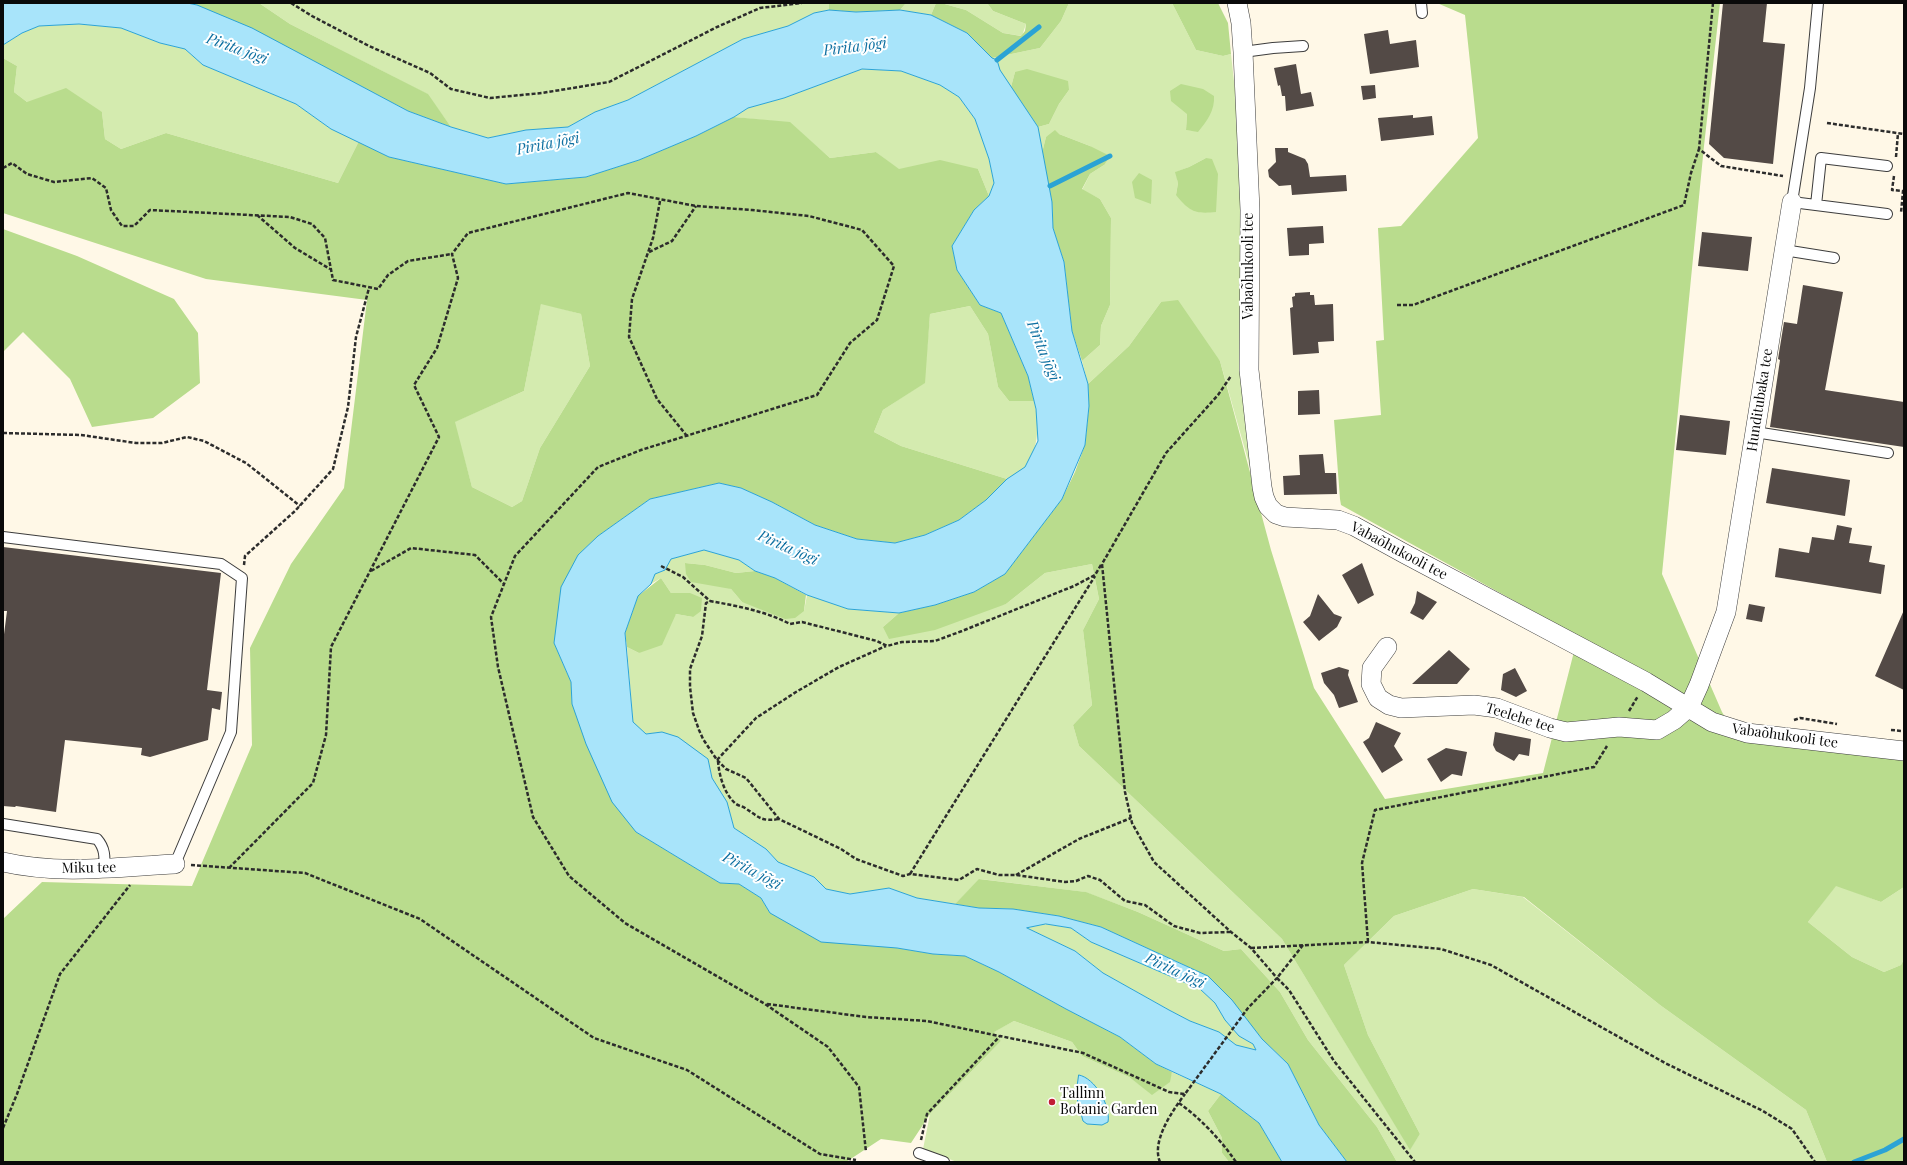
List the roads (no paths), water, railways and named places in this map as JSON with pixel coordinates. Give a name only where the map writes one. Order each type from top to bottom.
[{"type":"street","name":"Vabaõhukooli tee","points":[[1236,3],[1241,22],[1250,210],[1248,353],[1256,448],[1264,497],[1268,506],[1276,514],[1285,517],[1338,520],[1354,526],[1646,682],[1712,722],[1747,733],[1904,748]]},
{"type":"street","name":"Hunditubaka tee","points":[[1689,707],[1726,612],[1792,202]]},
{"type":"street","name":"Teelehe tee","points":[[1387,647],[1372,668],[1371,684],[1378,698],[1389,704],[1409,708],[1474,705],[1497,708],[1550,728],[1566,732],[1618,727],[1657,730],[1670,723],[1689,707]]},
{"type":"street","name":"Miku tee","points":[[3,862],[53,869],[174,864]]},
{"type":"lane","name":"Hunditubaka tee","points":[[1792,202],[1810,88],[1818,3]]},
{"type":"lane","points":[[1243,52],[1303,46]]},
{"type":"lane","points":[[1816,205],[1821,158],[1887,166]]},
{"type":"lane","points":[[1792,202],[1887,214]]},
{"type":"lane","points":[[1784,250],[1834,258]]},
{"type":"lane","points":[[1755,432],[1888,453]]},
{"type":"lane","points":[[3,537],[221,564],[242,578],[231,732],[174,864]]},
{"type":"lane","points":[[3,824],[97,839],[103,845],[105,858],[104,868]]},
{"type":"lane","points":[[919,1153],[944,1162]]},
{"type":"water","name":"Pirita jõgi","points":[[3,3],[187,3],[197,5],[252,28],[408,111],[451,127],[488,138],[526,130],[568,127],[595,112],[628,100],[743,39],[788,26],[814,13],[829,10],[856,12],[900,10],[931,15],[967,33],[992,58],[997,60],[1000,70],[1038,127],[1052,202],[1053,228],[1064,262],[1072,331],[1088,384],[1089,406],[1085,445],[1062,499],[1005,574],[974,592],[935,605],[899,613],[848,609],[807,595],[775,578],[755,571],[739,560],[704,550],[671,559],[665,570],[655,574],[651,584],[638,596],[625,633],[633,722],[646,734],[662,732],[678,737],[708,759],[712,778],[727,802],[734,828],[766,849],[778,862],[814,877],[826,889],[850,894],[889,888],[917,898],[979,908],[1013,909],[1059,916],[1101,927],[1208,976],[1232,1000],[1262,1039],[1288,1064],[1319,1125],[1347,1162],[1282,1162],[1259,1123],[1221,1094],[1156,1064],[1120,1037],[999,972],[965,956],[933,954],[897,948],[821,942],[770,913],[761,898],[739,884],[720,883],[636,832],[612,802],[586,744],[572,704],[571,682],[554,643],[561,587],[578,555],[598,536],[650,499],[719,483],[741,488],[772,502],[815,525],[857,539],[895,543],[925,535],[959,520],[986,500],[1007,479],[1025,467],[1038,441],[1036,409],[1028,376],[1001,313],[980,305],[957,270],[952,246],[974,210],[989,196],[994,183],[989,159],[975,119],[959,97],[940,85],[901,71],[862,69],[784,98],[748,108],[734,117],[696,136],[639,160],[586,177],[506,184],[389,157],[331,129],[296,104],[203,65],[185,49],[160,43],[121,28],[79,24],[39,26],[22,33],[3,45]],"holes":[[[1046,924],[1071,928],[1091,942],[1200,989],[1215,1003],[1225,1020],[1239,1036],[1253,1044],[1256,1050],[1236,1045],[1219,1032],[1190,1021],[1169,1010],[1103,973],[1075,951],[1027,928]]]},
{"type":"water","points":[[1079,1075],[1091,1081],[1101,1094],[1107,1108],[1108,1122],[1102,1125],[1087,1124],[1083,1121],[1076,1095]]},
{"type":"waterway","points":[[997,60],[1039,27]]},
{"type":"waterway","points":[[1050,186],[1110,156]]},
{"type":"waterway","points":[[1854,1162],[1885,1150],[1904,1139]]},
{"type":"place","name":"Tallinn Botanic Garden","points":[[1052,1102]]}]
